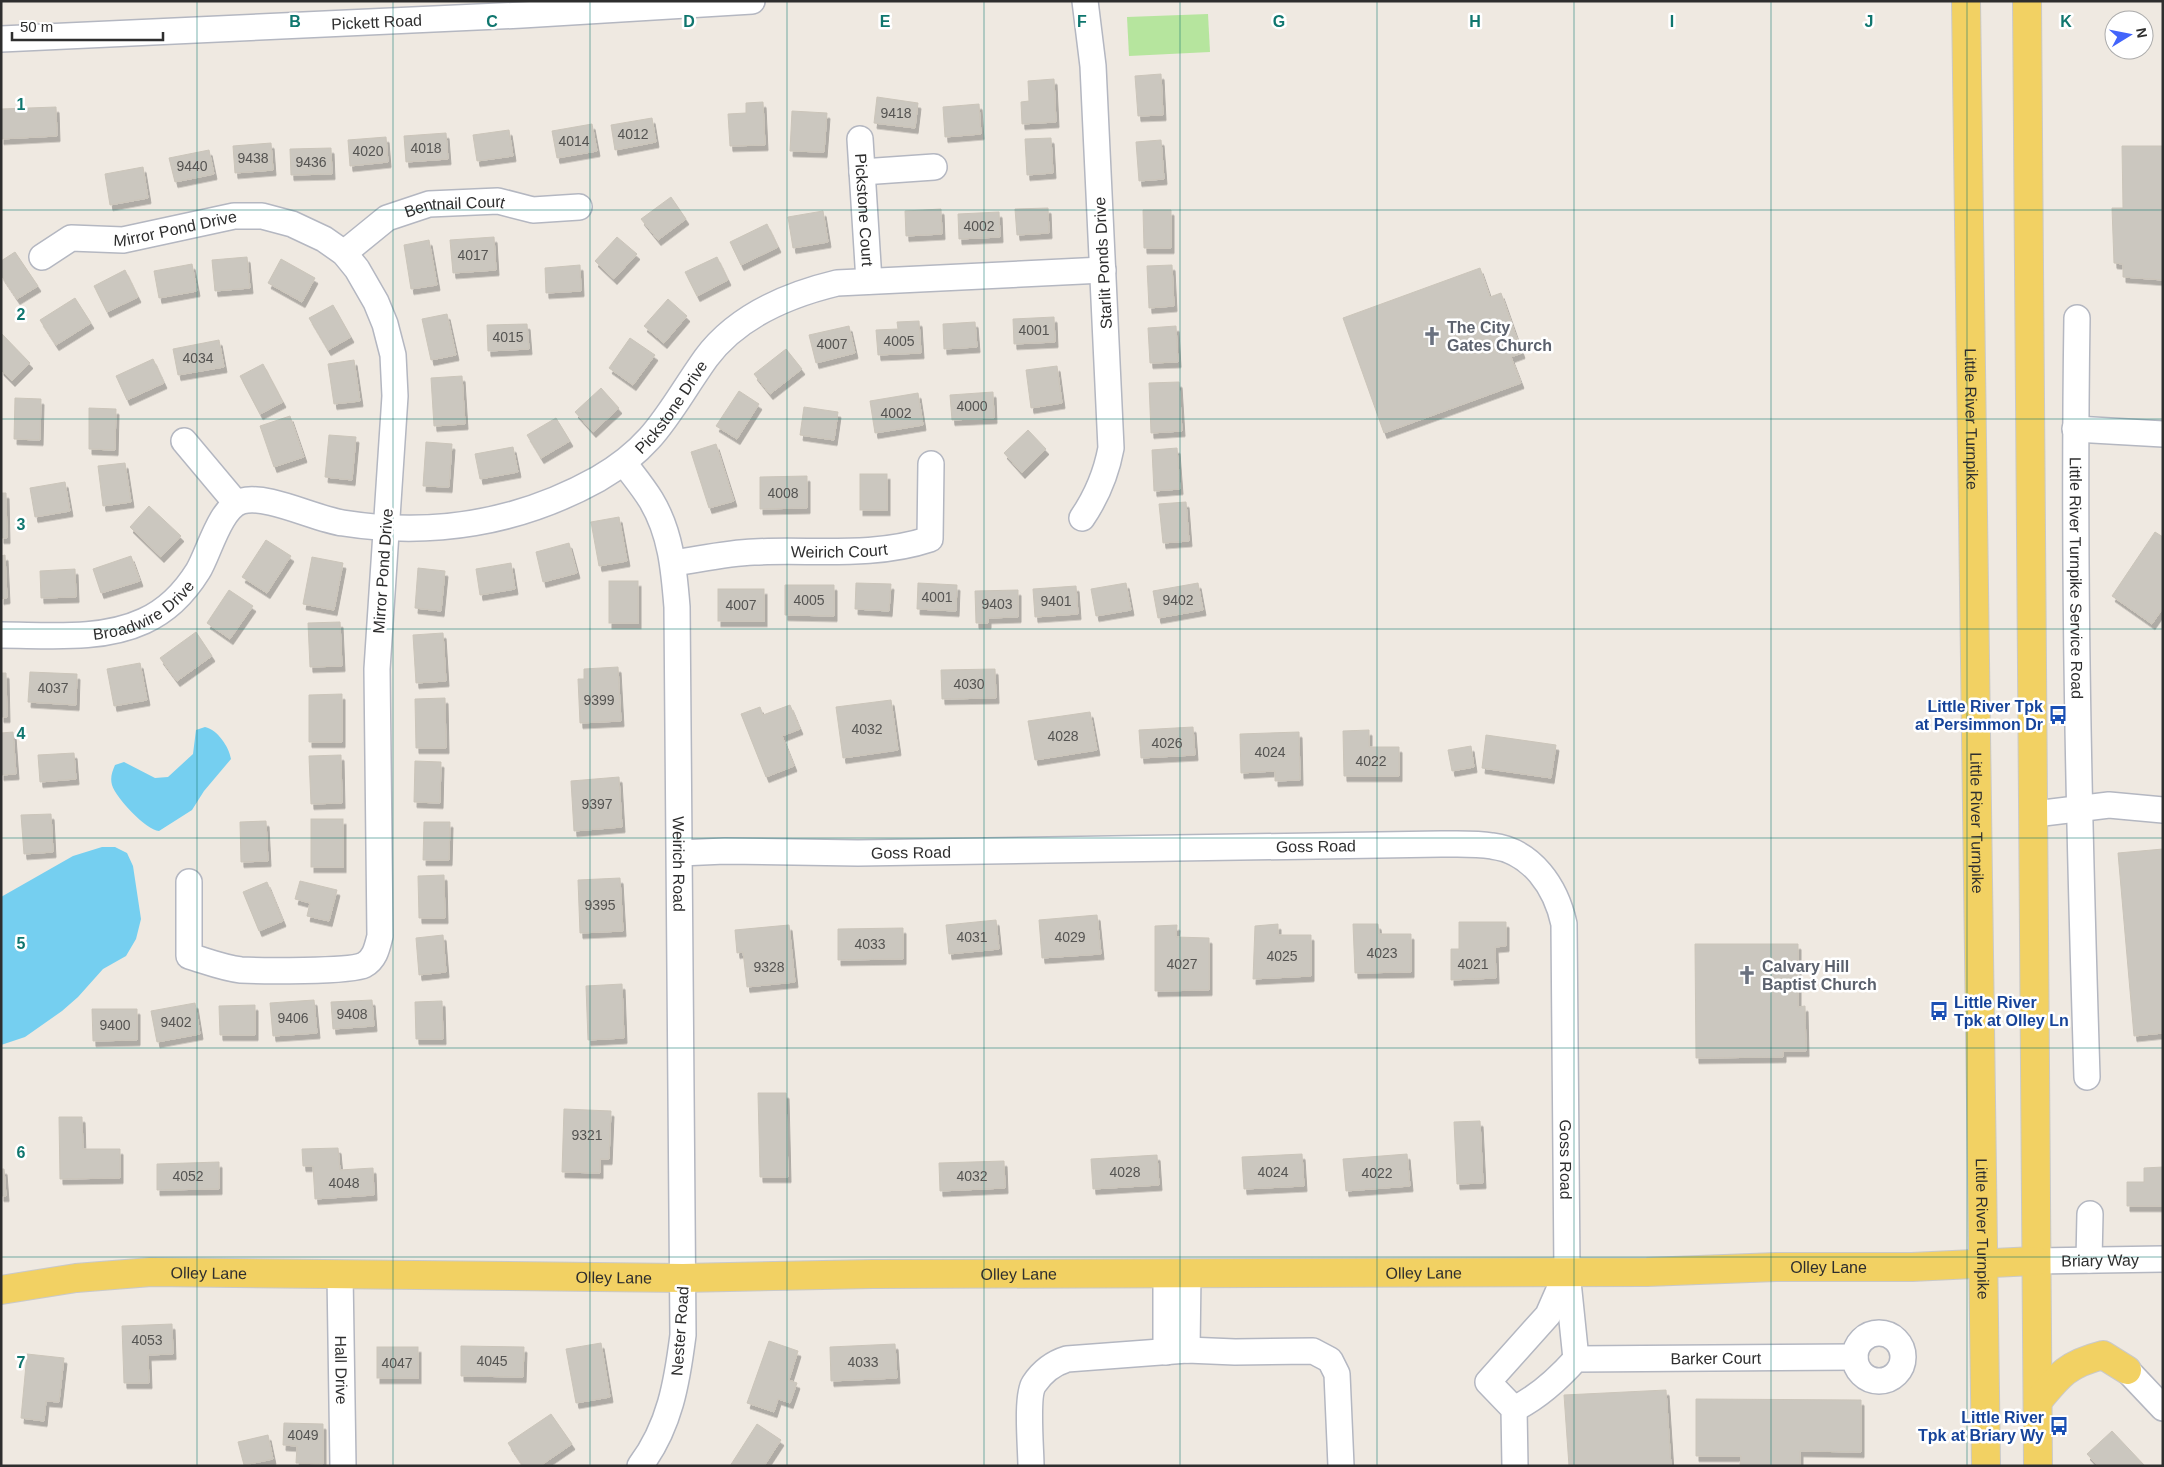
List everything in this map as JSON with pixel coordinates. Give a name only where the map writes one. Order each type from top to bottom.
[{"type":"main road","name":"Little River Turnpike","points":[[1966,1],[1986,1466]]},
{"type":"main road","points":[[2027,1],[2035,814],[2038,1466]]},
{"type":"main road","name":"Olley Lane","points":[[1,1290],[76,1278],[151,1272],[684,1278],[1177,1273],[1567,1272],[1912,1267],[2036,1261]]},
{"type":"main road","points":[[2038,1401],[2056,1378],[2079,1361],[2103,1355],[2127,1370]]},
{"type":"street","name":"Pickett Road","points":[[1,39],[522,15],[752,1]]},
{"type":"street","name":"Starlit Ponds Drive","points":[[1082,518],[1096,497],[1108,468],[1111,448],[1093,66],[1086,1]]},
{"type":"street","name":"Pickstone Court","points":[[860,139],[869,281]]},
{"type":"street","points":[[862,172],[934,167]]},
{"type":"street","name":"Bentnail Court","points":[[344,253],[387,218],[430,204],[498,201],[533,210],[579,207]]},
{"type":"street","name":"Mirror Pond Drive","points":[[42,257],[71,238],[111,242],[234,216],[262,216],[292,224],[324,239],[344,253],[357,269],[376,302],[385,324],[393,355],[395,396],[377,670],[380,936],[373,958],[358,967],[338,969],[242,970],[224,967],[189,956],[189,882]]},
{"type":"street","name":"Pickstone Drive","points":[[236,503],[245,500],[261,501],[342,523],[426,529],[466,525],[498,519],[559,498],[624,463],[651,439],[677,405],[707,357],[742,323],[786,298],[837,283],[1103,270]]},
{"type":"street","name":"Little River Turnpike Service Road","points":[[2077,318],[2079,809],[2087,1077]]},
{"type":"street","points":[[2076,429],[2163,434]]},
{"type":"street","points":[[184,440],[236,503]]},
{"type":"street","name":"Weirich Road","points":[[624,463],[652,501],[668,540],[674,563],[677,607],[684,1278]]},
{"type":"street","name":"Weirich Court","points":[[674,563],[726,554],[755,552],[888,550],[930,539],[931,464]]},
{"type":"street","name":"Broadwire Drive","points":[[1,635],[100,633],[116,631],[143,622],[164,608],[187,586],[206,556],[222,520],[236,503]]},
{"type":"street","points":[[2035,814],[2109,805],[2163,810]]},
{"type":"street","name":"Goss Road","points":[[680,853],[725,851],[858,853],[1441,844],[1492,846],[1509,850],[1524,858],[1541,874],[1553,890],[1564,924],[1567,1272]]},
{"type":"street","points":[[2089,1260],[2090,1214]]},
{"type":"street","name":"Briary Way","points":[[2036,1261],[2163,1258]]},
{"type":"street","points":[[1514,1409],[1556,1381],[1576,1359],[1567,1272]]},
{"type":"street","points":[[1516,1466],[1514,1409],[1488,1382],[1548,1315],[1567,1272]]},
{"type":"street","points":[[1176,1351],[1177,1273]]},
{"type":"street","name":"Hall Drive","points":[[340,1274],[343,1466]]},
{"type":"street","name":"Nester Road","points":[[640,1466],[665,1422],[678,1382],[683,1334],[684,1278]]},
{"type":"street","points":[[1031,1466],[1030,1407],[1032,1385],[1054,1363],[1067,1359],[1176,1351],[1313,1351],[1330,1360],[1337,1374],[1341,1466]]},
{"type":"street","name":"Barker Court","points":[[1576,1359],[1855,1358]]},
{"type":"street","points":[[2127,1370],[2163,1408]]},
{"type":"green space","points":[[1208,14],[1210,52],[1129,56],[1127,17]]},
{"type":"water","points":[[205,727],[218,735],[228,749],[231,759],[204,791],[192,810],[159,831],[153,829],[139,819],[119,798],[111,780],[115,765],[124,762],[155,778],[168,777],[193,754],[196,730]]},
{"type":"water","points":[[102,847],[115,847],[127,853],[133,866],[141,919],[136,939],[126,956],[103,969],[78,997],[62,1011],[25,1037],[1,1045],[1,897],[73,856]]},
{"type":"building","points":[[1161,74],[1163,115],[1138,116],[1135,76]]},
{"type":"building","points":[[1054,79],[1056,122],[1022,124],[1021,102],[1029,101],[1028,81]]},
{"type":"building","points":[[877,97],[918,103],[915,128],[874,123]]},
{"type":"building","points":[[763,102],[765,145],[730,146],[728,114],[746,113],[746,103]]},
{"type":"building","points":[[979,104],[981,134],[945,137],[943,107]]},
{"type":"building","points":[[56,107],[57,136],[1,139],[1,109]]},
{"type":"building","points":[[792,111],[827,113],[824,152],[790,151]]},
{"type":"building","points":[[652,118],[656,142],[615,150],[611,125]]},
{"type":"building","points":[[592,124],[597,151],[557,158],[552,131]]},
{"type":"building","points":[[509,130],[513,156],[477,161],[473,135]]},
{"type":"building","points":[[446,133],[448,159],[406,162],[404,136]]},
{"type":"building","points":[[386,137],[388,162],[350,166],[348,140]]},
{"type":"building","points":[[1051,138],[1053,173],[1027,175],[1025,139]]},
{"type":"building","points":[[1161,140],[1164,179],[1139,181],[1136,142]]},
{"type":"building","points":[[271,143],[273,170],[235,173],[233,146]]},
{"type":"building","points":[[2122,146],[2163,146],[2163,280],[2123,277],[2123,264],[2114,263],[2112,208],[2123,208]]},
{"type":"building","points":[[331,148],[332,174],[291,175],[290,149]]},
{"type":"building","points":[[209,150],[214,174],[175,182],[169,158]]},
{"type":"building","points":[[143,167],[148,198],[110,205],[105,174]]},
{"type":"building","points":[[671,197],[686,219],[658,240],[641,219]]},
{"type":"building","points":[[1048,208],[1049,233],[1017,235],[1015,209]]},
{"type":"building","points":[[941,209],[942,234],[906,236],[905,211]]},
{"type":"building","points":[[1143,210],[1171,210],[1171,248],[1144,248]]},
{"type":"building","points":[[823,211],[828,242],[793,248],[788,217]]},
{"type":"building","points":[[999,212],[1000,237],[959,239],[958,214]]},
{"type":"building","points":[[767,224],[778,247],[741,265],[730,242]]},
{"type":"building","points":[[494,237],[496,270],[453,273],[450,240]]},
{"type":"building","points":[[617,237],[637,254],[614,279],[595,261]]},
{"type":"building","points":[[429,240],[437,285],[411,289],[404,245]]},
{"type":"building","points":[[15,252],[38,286],[17,299],[1,275],[1,261]]},
{"type":"building","points":[[247,257],[250,288],[215,291],[212,260]]},
{"type":"building","points":[[717,257],[728,280],[697,296],[685,272]]},
{"type":"building","points":[[281,259],[315,278],[302,302],[268,283]]},
{"type":"building","points":[[192,264],[197,291],[159,298],[154,271]]},
{"type":"building","points":[[580,265],[581,291],[546,293],[545,268]]},
{"type":"building","points":[[1172,265],[1174,306],[1149,308],[1147,266]]},
{"type":"building","name":"The City Gates Church","points":[[1480,268],[1490,297],[1501,293],[1522,353],[1511,357],[1521,383],[1384,433],[1343,318]]},
{"type":"building","points":[[125,270],[138,297],[107,312],[94,286]]},
{"type":"building","points":[[75,298],[91,323],[56,345],[40,320]]},
{"type":"building","points":[[668,299],[687,316],[664,343],[644,326]]},
{"type":"building","points":[[333,305],[351,337],[328,350],[309,318]]},
{"type":"building","points":[[447,314],[456,355],[431,360],[422,319]]},
{"type":"building","points":[[1054,317],[1055,342],[1014,344],[1013,319]]},
{"type":"building","points":[[919,321],[921,353],[878,355],[876,330],[898,329],[897,322]]},
{"type":"building","points":[[975,322],[977,347],[944,349],[943,324]]},
{"type":"building","points":[[527,324],[529,349],[488,351],[487,325]]},
{"type":"building","points":[[849,326],[855,353],[816,363],[809,335]]},
{"type":"building","points":[[1176,326],[1178,362],[1150,363],[1148,328]]},
{"type":"building","points":[[1,333],[30,363],[12,381],[1,370]]},
{"type":"building","points":[[630,338],[655,355],[633,385],[609,368]]},
{"type":"building","points":[[219,340],[224,367],[178,375],[173,349]]},
{"type":"building","points":[[786,349],[802,369],[770,394],[754,374]]},
{"type":"building","points":[[153,359],[164,383],[127,400],[116,376]]},
{"type":"building","points":[[354,360],[360,401],[334,404],[328,364]]},
{"type":"building","points":[[263,364],[283,402],[260,414],[240,376]]},
{"type":"building","points":[[1057,366],[1062,403],[1031,408],[1026,370]]},
{"type":"building","points":[[462,376],[465,424],[434,426],[431,378]]},
{"type":"building","points":[[1179,382],[1182,431],[1151,433],[1149,383]]},
{"type":"building","points":[[601,388],[619,408],[593,432],[575,412]]},
{"type":"building","points":[[739,391],[759,404],[737,439],[716,426]]},
{"type":"building","points":[[993,392],[994,418],[952,420],[950,395]]},
{"type":"building","points":[[918,393],[923,425],[875,433],[870,401]]},
{"type":"building","points":[[15,398],[41,399],[40,440],[14,439]]},
{"type":"building","points":[[804,407],[838,412],[834,440],[800,435]]},
{"type":"building","points":[[89,408],[116,409],[115,450],[89,449]]},
{"type":"building","points":[[290,416],[304,457],[274,467],[260,426]]},
{"type":"building","points":[[556,418],[570,441],[541,458],[527,435]]},
{"type":"building","points":[[1028,430],[1046,449],[1022,473],[1004,453]]},
{"type":"building","points":[[329,435],[356,437],[352,480],[325,477]]},
{"type":"building","points":[[426,442],[452,444],[449,487],[423,486]]},
{"type":"building","points":[[716,444],[734,501],[709,508],[691,452]]},
{"type":"building","points":[[513,447],[518,472],[480,479],[475,454]]},
{"type":"building","points":[[1177,448],[1180,489],[1154,491],[1152,450]]},
{"type":"building","points":[[125,463],[131,502],[103,506],[98,466]]},
{"type":"building","points":[[860,474],[887,474],[887,510],[860,510]]},
{"type":"building","points":[[807,476],[807,508],[760,509],[760,477]]},
{"type":"building","points":[[65,482],[70,511],[35,517],[30,488]]},
{"type":"building","points":[[1,493],[6,493],[7,538],[1,538]]},
{"type":"building","points":[[1186,502],[1189,541],[1163,543],[1159,504]]},
{"type":"building","points":[[149,506],[181,536],[161,557],[130,527]]},
{"type":"building","points":[[619,517],[627,561],[599,566],[591,522]]},
{"type":"building","points":[[2155,532],[2163,537],[2163,608],[2152,624],[2112,596]]},
{"type":"building","points":[[266,540],[291,556],[267,593],[242,577]]},
{"type":"building","points":[[569,543],[577,573],[543,582],[536,552]]},
{"type":"building","points":[[5,555],[7,598],[1,599],[1,556]]},
{"type":"building","points":[[131,556],[140,581],[101,593],[93,569]]},
{"type":"building","points":[[312,557],[343,563],[334,610],[303,604]]},
{"type":"building","points":[[511,563],[515,589],[480,595],[476,569]]},
{"type":"building","points":[[418,568],[445,571],[441,611],[415,608]]},
{"type":"building","points":[[75,569],[76,597],[41,598],[40,571]]},
{"type":"building","points":[[609,581],[638,581],[638,623],[609,623]]},
{"type":"building","points":[[856,583],[891,584],[889,611],[855,609]]},
{"type":"building","points":[[918,583],[957,585],[956,611],[917,609]]},
{"type":"building","points":[[1126,583],[1131,610],[1096,616],[1091,589]]},
{"type":"building","points":[[1198,583],[1203,610],[1158,618],[1153,591]]},
{"type":"building","points":[[785,585],[834,585],[834,616],[785,615]]},
{"type":"building","points":[[1076,586],[1078,614],[1035,617],[1033,589]]},
{"type":"building","points":[[718,589],[764,589],[764,621],[718,621]]},
{"type":"building","points":[[229,590],[253,606],[230,639],[207,623]]},
{"type":"building","points":[[1018,590],[1018,617],[988,618],[988,623],[976,623],[975,591]]},
{"type":"building","points":[[340,622],[342,666],[310,667],[308,623]]},
{"type":"building","points":[[196,632],[212,656],[177,681],[160,658]]},
{"type":"building","points":[[443,633],[446,681],[416,683],[413,635]]},
{"type":"building","points":[[140,663],[147,700],[114,706],[107,669]]},
{"type":"building","points":[[618,667],[621,721],[580,723],[578,679],[584,679],[584,669]]},
{"type":"building","points":[[995,669],[996,698],[942,699],[941,670]]},
{"type":"building","points":[[30,672],[77,674],[76,705],[28,702]]},
{"type":"building","points":[[1,673],[6,673],[7,717],[1,717]]},
{"type":"building","points":[[342,694],[342,742],[309,742],[309,695]]},
{"type":"building","points":[[445,698],[446,748],[416,748],[415,699]]},
{"type":"building","points":[[891,700],[898,750],[843,758],[836,707]]},
{"type":"building","points":[[790,705],[800,729],[782,736],[794,766],[766,777],[741,714],[760,707],[763,715]]},
{"type":"building","points":[[1090,712],[1097,750],[1035,760],[1028,721]]},
{"type":"building","points":[[1193,727],[1195,755],[1141,758],[1139,730]]},
{"type":"building","points":[[1369,730],[1369,747],[1399,747],[1399,776],[1344,776],[1343,731]]},
{"type":"building","points":[[13,732],[16,774],[1,775],[1,733]]},
{"type":"building","points":[[1299,732],[1300,780],[1275,781],[1275,771],[1241,773],[1240,734]]},
{"type":"building","points":[[1486,735],[1556,745],[1551,778],[1482,768]]},
{"type":"building","points":[[1471,746],[1474,767],[1452,771],[1448,750]]},
{"type":"building","points":[[74,753],[76,779],[40,782],[38,755]]},
{"type":"building","points":[[341,755],[342,803],[311,804],[309,756]]},
{"type":"building","points":[[415,761],[441,762],[440,803],[414,802]]},
{"type":"building","points":[[619,777],[622,827],[574,831],[571,781]]},
{"type":"building","points":[[51,814],[53,852],[24,854],[21,815]]},
{"type":"building","points":[[311,819],[343,819],[343,867],[311,867]]},
{"type":"building","points":[[266,821],[268,861],[241,862],[240,822]]},
{"type":"building","points":[[424,822],[450,822],[449,860],[423,860]]},
{"type":"building","points":[[2163,849],[2163,1033],[2134,1036],[2118,853]]},
{"type":"building","points":[[444,875],[445,918],[419,918],[418,876]]},
{"type":"building","points":[[620,878],[623,931],[580,933],[578,880]]},
{"type":"building","points":[[300,881],[337,890],[329,921],[307,916],[310,903],[295,899]]},
{"type":"building","points":[[267,882],[283,921],[259,931],[243,892]]},
{"type":"building","points":[[1097,915],[1101,954],[1042,958],[1039,920]]},
{"type":"building","points":[[996,920],[999,949],[949,954],[946,925]]},
{"type":"building","points":[[1459,922],[1506,922],[1506,946],[1495,947],[1496,978],[1451,980],[1451,949],[1459,949]]},
{"type":"building","points":[[1278,924],[1278,935],[1311,935],[1311,976],[1253,979],[1255,926]]},
{"type":"building","points":[[1353,924],[1378,924],[1379,934],[1411,934],[1411,972],[1355,973]]},
{"type":"building","points":[[789,925],[795,982],[747,987],[743,952],[737,953],[735,930]]},
{"type":"building","points":[[1177,925],[1176,937],[1209,938],[1209,990],[1155,991],[1155,926]]},
{"type":"building","points":[[903,928],[903,959],[838,960],[838,929]]},
{"type":"building","points":[[443,935],[446,972],[419,975],[416,938]]},
{"type":"building","name":"Calvary Hill Baptist Church","points":[[1695,944],[1798,944],[1798,1007],[1805,1006],[1806,1051],[1783,1051],[1783,1057],[1696,1058]]},
{"type":"building","points":[[622,984],[624,1038],[588,1040],[586,986]]},
{"type":"building","points":[[314,1000],[317,1033],[273,1036],[270,1003]]},
{"type":"building","points":[[372,1000],[374,1026],[333,1029],[331,1002]]},
{"type":"building","points":[[442,1001],[443,1039],[416,1039],[415,1002]]},
{"type":"building","points":[[195,1003],[200,1034],[157,1042],[151,1011]]},
{"type":"building","points":[[255,1005],[255,1035],[220,1035],[219,1006]]},
{"type":"building","points":[[92,1009],[137,1009],[137,1040],[93,1041]]},
{"type":"building","points":[[758,1093],[786,1093],[788,1177],[760,1177]]},
{"type":"building","points":[[564,1109],[611,1111],[609,1159],[600,1159],[600,1173],[562,1172]]},
{"type":"building","points":[[59,1117],[82,1117],[83,1149],[120,1149],[120,1178],[60,1179]]},
{"type":"building","points":[[1480,1121],[1483,1183],[1457,1184],[1454,1122]]},
{"type":"building","points":[[338,1148],[340,1170],[373,1168],[374,1195],[315,1199],[313,1166],[303,1166],[302,1149]]},
{"type":"building","points":[[1302,1154],[1304,1186],[1244,1189],[1242,1157]]},
{"type":"building","points":[[1407,1154],[1410,1186],[1346,1191],[1343,1159]]},
{"type":"building","points":[[1157,1155],[1159,1185],[1093,1189],[1091,1159]]},
{"type":"building","points":[[1004,1161],[1005,1188],[940,1191],[939,1163]]},
{"type":"building","points":[[219,1162],[219,1189],[157,1190],[157,1164]]},
{"type":"building","points":[[2163,1167],[2163,1206],[2127,1206],[2127,1182],[2144,1182],[2144,1168]]},
{"type":"building","points":[[1,1169],[4,1169],[6,1196],[1,1196]]},
{"type":"building","points":[[172,1324],[173,1354],[148,1355],[149,1383],[124,1383],[122,1326]]},
{"type":"building","points":[[769,1341],[798,1351],[789,1380],[797,1383],[790,1403],[778,1399],[774,1412],[747,1403]]},
{"type":"building","points":[[601,1343],[610,1397],[576,1403],[566,1349]]},
{"type":"building","points":[[895,1344],[897,1378],[831,1381],[830,1347]]},
{"type":"building","points":[[461,1346],[524,1347],[523,1377],[461,1376]]},
{"type":"building","points":[[377,1347],[418,1347],[418,1378],[377,1378]]},
{"type":"building","points":[[27,1354],[64,1358],[59,1402],[46,1401],[44,1421],[21,1418]]},
{"type":"building","points":[[1666,1390],[1671,1466],[1569,1466],[1564,1395]]},
{"type":"building","points":[[1696,1399],[1861,1400],[1861,1452],[1800,1451],[1800,1466],[1740,1466],[1741,1456],[1696,1456]]},
{"type":"building","points":[[551,1414],[572,1444],[540,1466],[523,1466],[508,1443]]},
{"type":"building","points":[[284,1423],[323,1424],[323,1464],[296,1463],[297,1446],[283,1445]]},
{"type":"building","points":[[757,1424],[781,1440],[764,1466],[730,1466]]},
{"type":"building","points":[[2112,1431],[2145,1466],[2098,1466],[2087,1454]]},
{"type":"building","points":[[268,1435],[273,1459],[244,1465],[238,1442]]},
{"type":"place","name":"The City Gates Church","points":[[1432,336]]},
{"type":"place","name":"Little River Tpk at Persimmon Dr","points":[[2058,715]]},
{"type":"place","name":"Calvary Hill Baptist Church","points":[[1747,975]]},
{"type":"place","name":"Little River Tpk at Olley Ln","points":[[1939,1011]]},
{"type":"place","name":"Little River Tpk at Briary Wy","points":[[2059,1426]]}]
